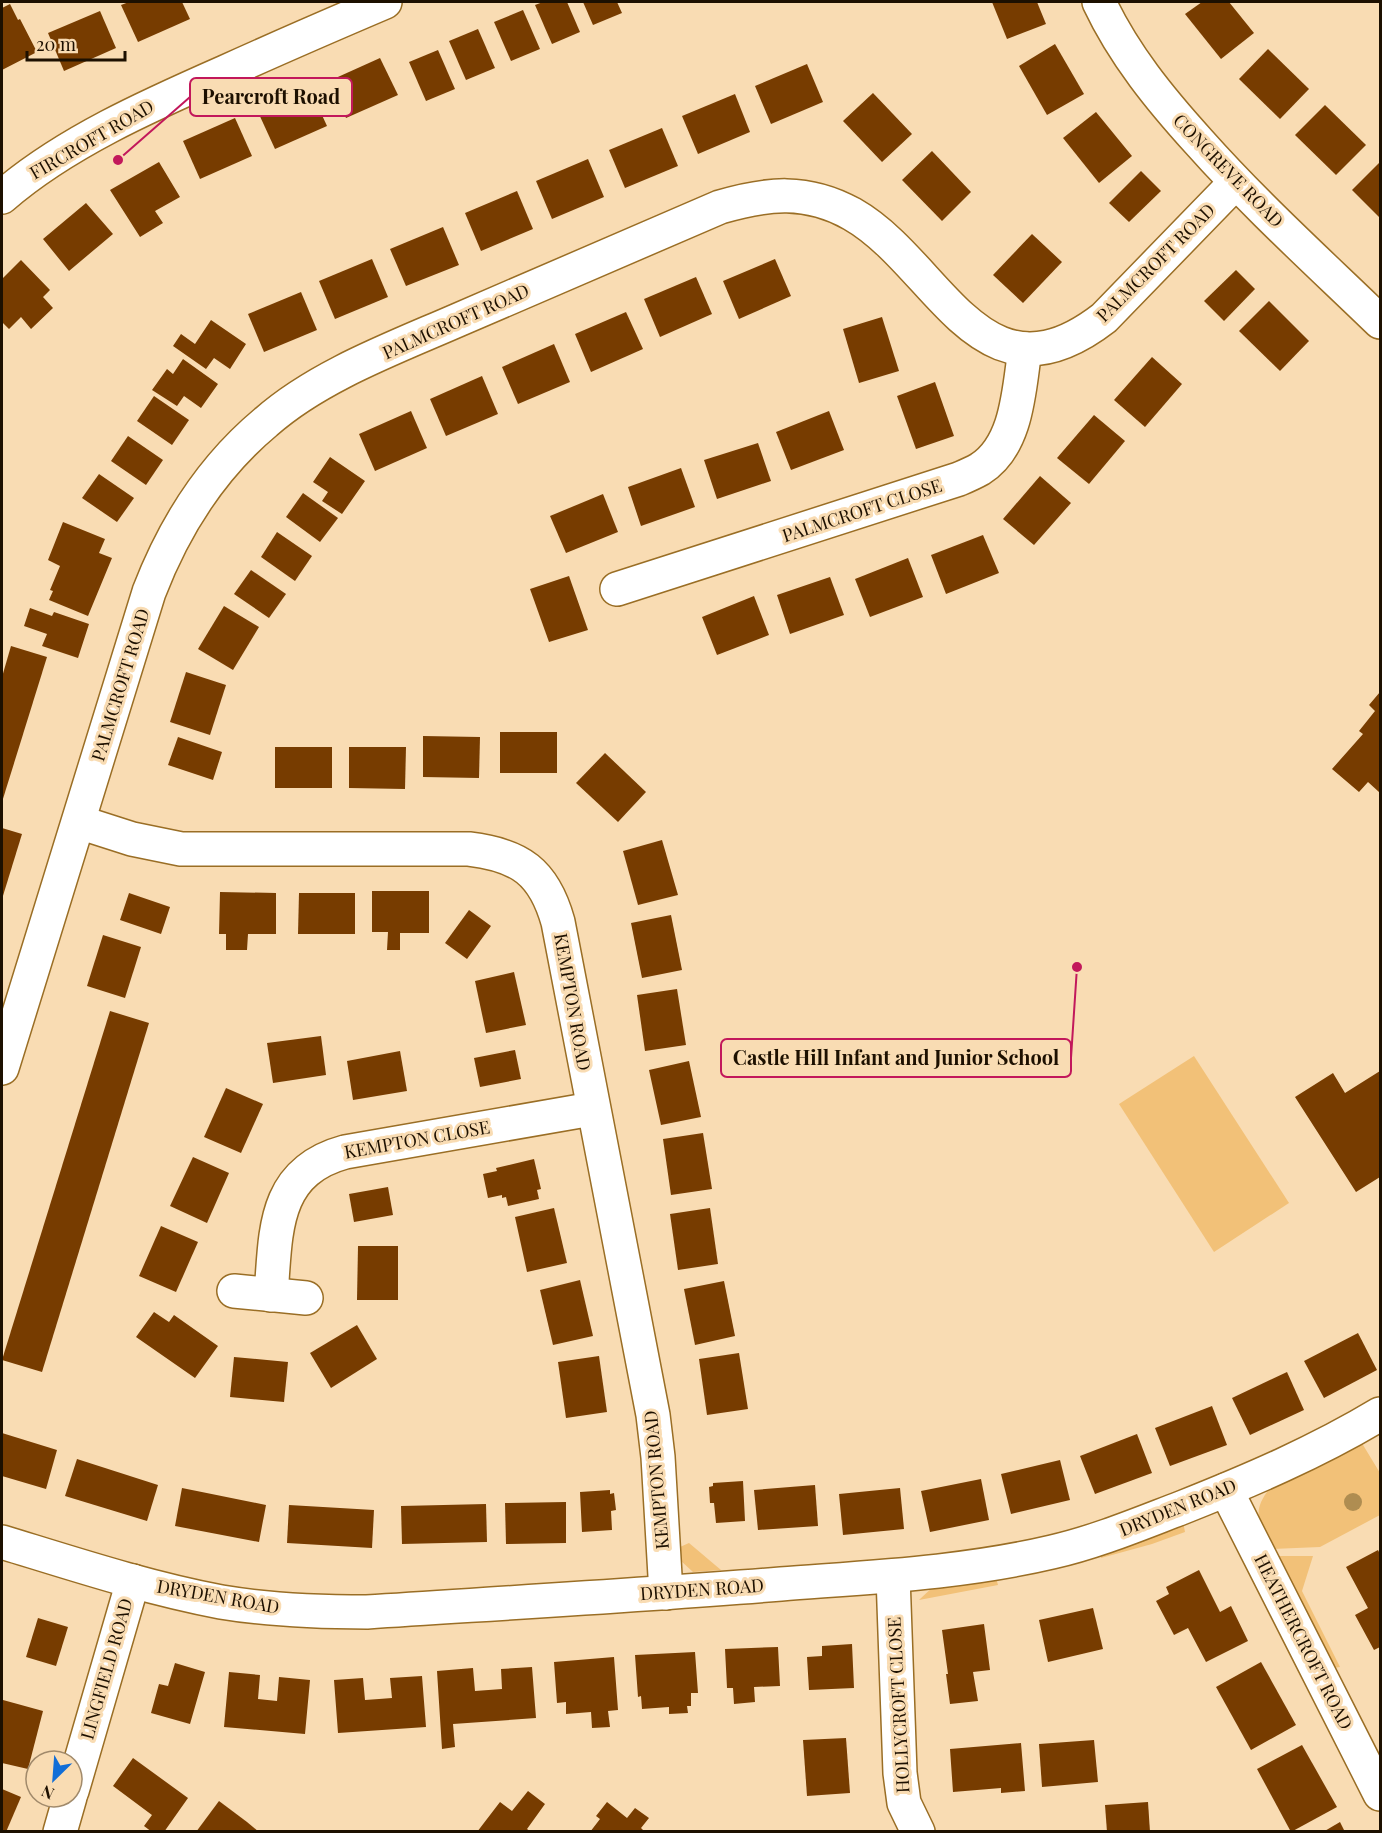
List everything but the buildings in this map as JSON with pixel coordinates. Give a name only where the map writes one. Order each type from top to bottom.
[{"type":"street","name":"FIRCROFT ROAD","points":[[7,181],[175,94],[385,2]]},
{"type":"street","name":"CONGREVE ROAD","points":[[1099,2],[1123,47],[1172,112],[1235,183],[1380,322]]},
{"type":"street","name":"PALMCROFT ROAD","points":[[2,1068],[149,592],[167,550],[186,516],[216,475],[250,436],[268,420],[305,394],[340,374],[409,342],[720,207],[770,195],[811,199],[851,214],[873,228],[964,321],[986,336],[1006,345],[1025,349],[1047,349],[1086,332],[1104,318],[1235,183]]},
{"type":"street","name":"PALMCROFT CLOSE","points":[[617,589],[959,479],[981,468],[998,452],[1009,432],[1017,401],[1025,349]]},
{"type":"street","name":"KEMPTON ROAD","points":[[79,822],[132,839],[181,849],[469,849],[494,852],[507,856],[539,880],[548,892],[554,907],[653,1415],[658,1457],[666,1593]]},
{"type":"street","name":"KEMPTON CLOSE","points":[[271,1294],[278,1224],[284,1202],[299,1177],[317,1162],[345,1152],[592,1109]]},
{"type":"street","points":[[234,1291],[306,1298]]},
{"type":"street","name":"DRYDEN ROAD","points":[[2,1542],[133,1581],[223,1602],[320,1612],[367,1612],[893,1576],[996,1563],[1053,1552],[1112,1535],[1294,1461],[1380,1414]]},
{"type":"street","name":"HEATHERCROFT ROAD","points":[[1226,1490],[1380,1794]]},
{"type":"street","name":"HOLLYCROFT CLOSE","points":[[893,1576],[900,1773],[904,1803],[918,1832]]},
{"type":"street","name":"LINGFIELD ROAD","points":[[84,1750],[133,1581]]},
{"type":"street","points":[[60,1832],[67,1809]]},
{"type":"shaded area","points":[[1194,1056],[1289,1203],[1214,1252],[1119,1104]]},
{"type":"shaded area","points":[[1360,1440],[1380,1473],[1380,1515],[1320,1547],[1272,1549],[1259,1518],[1260,1504],[1270,1488]]},
{"type":"shaded area","points":[[1183,1521],[1185,1532],[1101,1558],[1100,1549]]},
{"type":"shaded area","points":[[689,1543],[721,1570],[693,1572],[680,1560],[676,1552],[680,1547]]},
{"type":"shaded area","points":[[1276,1556],[1313,1556],[1302,1591],[1340,1667],[1328,1669]]},
{"type":"shaded area","points":[[995,1574],[998,1585],[919,1600],[935,1585]]},
{"type":"place","name":"Pearcroft Road","points":[[118,160]]},
{"type":"place","name":"Castle Hill Infant and Junior School","points":[[1077,967]]}]
